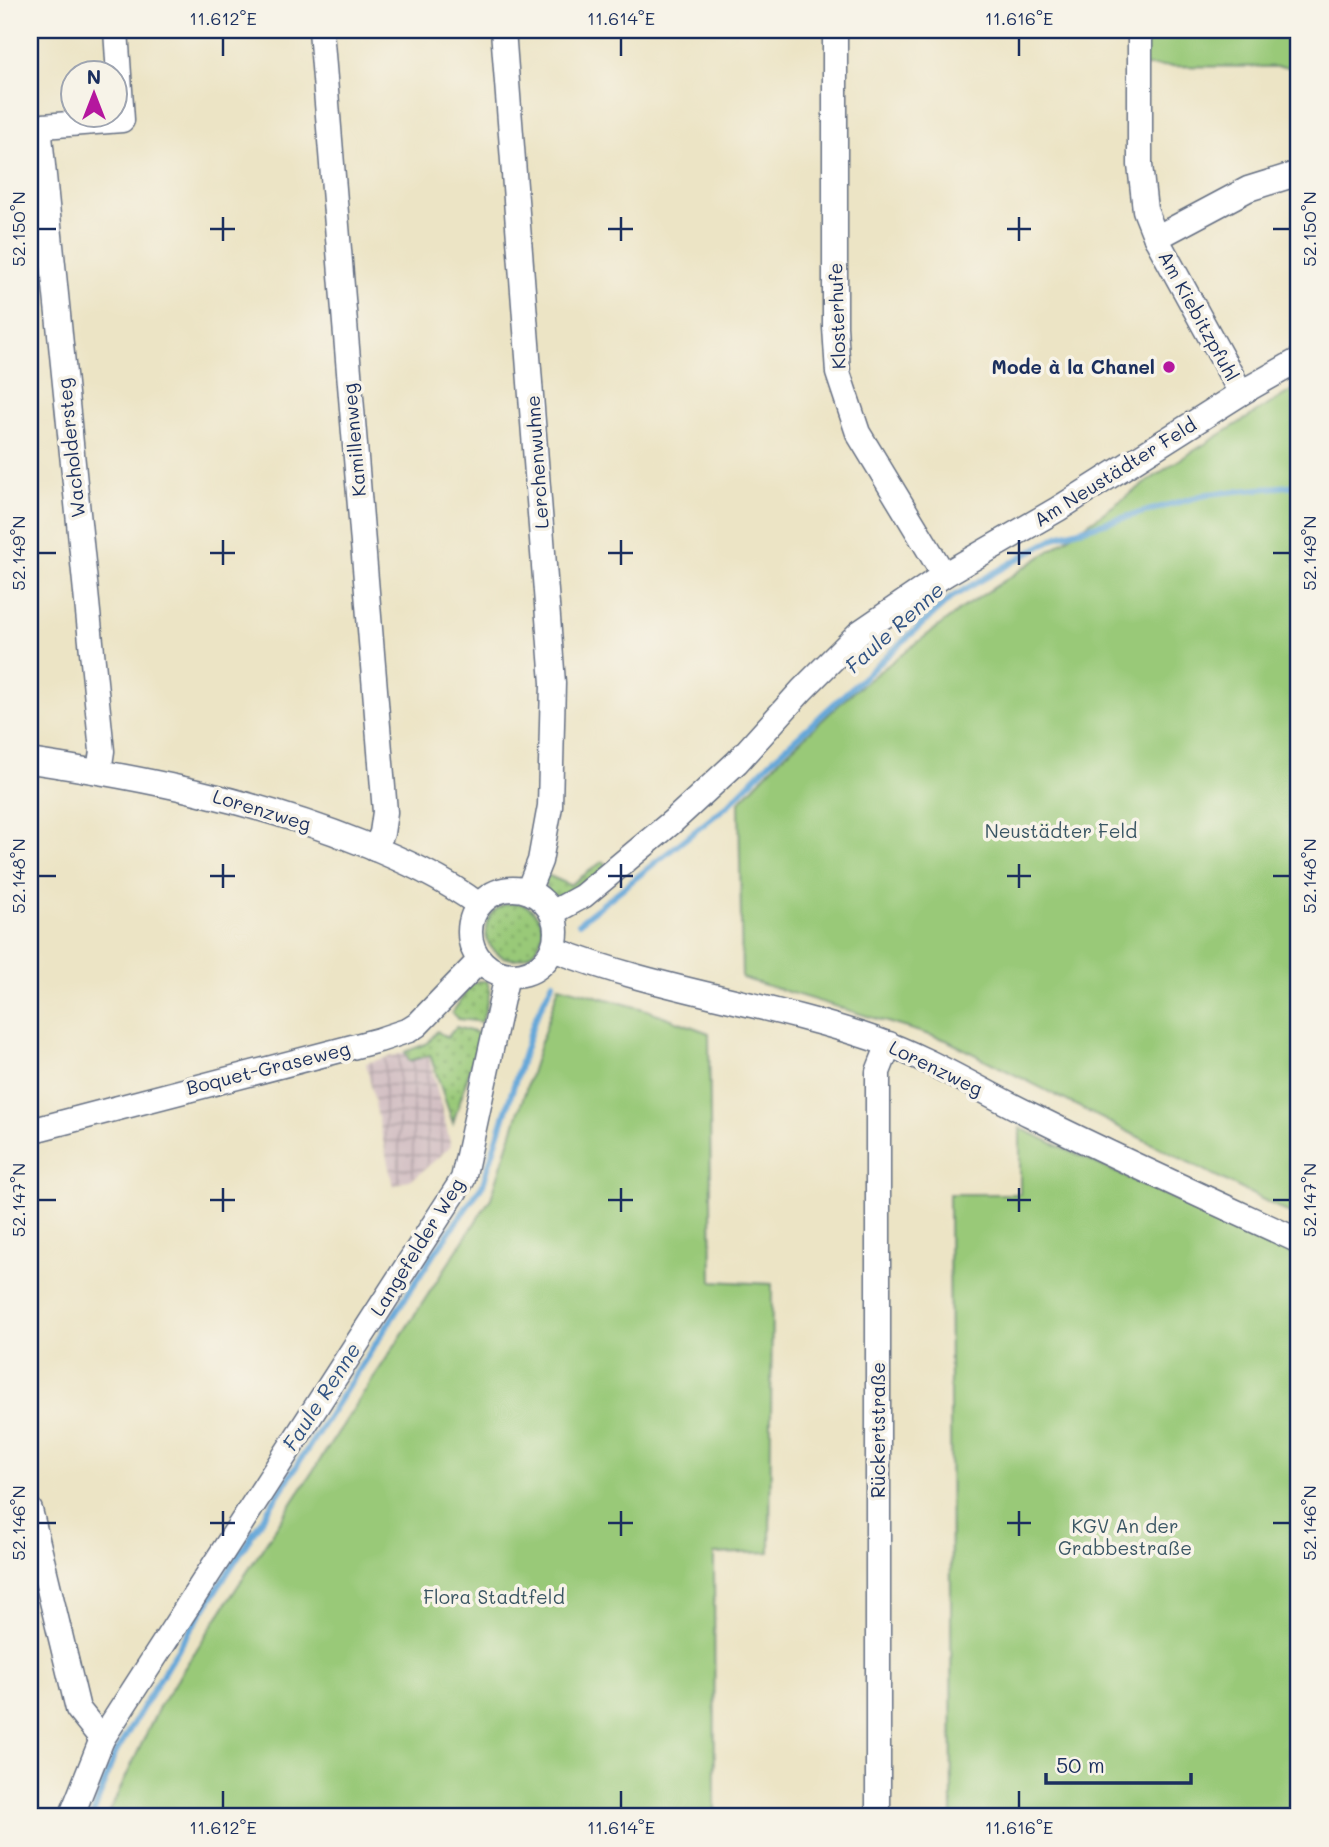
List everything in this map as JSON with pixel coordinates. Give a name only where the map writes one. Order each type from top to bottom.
[{"type":"street","points":[[34,126],[122,120],[116,30]]},
{"type":"street","name":"Kamillenweg","points":[[321,30],[385,812],[382,834],[375,849]]},
{"type":"street","name":"Lerchenwuhne","points":[[503,30],[554,683],[550,806],[540,861],[528,891]]},
{"type":"street","name":"Klosterhufe","points":[[835,30],[835,327],[838,373],[858,433],[944,575]]},
{"type":"street","name":"Am Kiebitzpfuhl","points":[[1140,30],[1140,164],[1145,210],[1156,238],[1241,393]]},
{"type":"street","name":"Wacholdersteg","points":[[34,126],[102,751],[99,771]]},
{"type":"street","name":"Am Kiebitzpfuhl","points":[[1156,238],[1248,190],[1299,173]]},
{"type":"street","name":"Am Neustädter Feld","points":[[552,913],[583,896],[737,762],[802,690],[859,633],[944,575],[1058,509],[1241,393],[1299,360]]},
{"type":"street","name":"Lorenzweg","points":[[30,761],[180,786],[262,808],[375,849],[448,883],[479,905]]},
{"type":"street","points":[[515,888],[528,891],[542,900],[552,913],[557,931],[553,949],[545,961],[534,970],[521,975],[507,975],[492,970],[480,960],[472,947],[472,918],[479,905],[501,890],[515,888]]},
{"type":"street","name":"Lorenzweg","points":[[553,949],[598,965],[804,1018],[889,1044],[937,1065],[1033,1116],[1299,1241]]},
{"type":"street","name":"Boquet-Graseweg","points":[[30,1131],[409,1030],[480,960]]},
{"type":"street","name":"Langefelder Weg","points":[[71,1817],[102,1739],[463,1179],[507,975]]},
{"type":"street","name":"Rückertstraße","points":[[877,1817],[878,1072],[889,1044]]},
{"type":"street","points":[[30,1510],[78,1709],[102,1739]]},
{"type":"shaded area","points":[[403,1053],[429,1058],[451,1146],[416,1177],[393,1186],[366,1063]]},
{"type":"green space","points":[[1139,30],[1299,30],[1299,67],[1139,66]]},
{"type":"green space","name":"Neustädter Feld","points":[[1299,386],[1299,1218],[946,1040],[742,978],[739,802],[777,762],[854,691],[961,609],[1048,552],[1171,465]]},
{"type":"green space","points":[[603,861],[607,866],[569,892],[559,896],[551,895],[546,888],[545,874],[570,885]]},
{"type":"green space","points":[[514,903],[529,908],[537,916],[542,931],[537,946],[529,954],[514,959],[499,954],[491,946],[486,931],[491,916],[499,908]]},
{"type":"green space","points":[[478,981],[487,981],[490,991],[482,1022],[458,1019],[452,1013],[470,986]]},
{"type":"green space","name":"Flora Stadtfeld","points":[[559,986],[647,1010],[709,1033],[712,1281],[772,1284],[770,1552],[714,1554],[715,1817],[107,1817],[159,1707],[491,1198]]},
{"type":"green space","points":[[456,1027],[481,1034],[453,1123],[430,1055],[409,1061],[405,1052],[428,1043],[437,1031],[447,1038]]},
{"type":"green space","name":"KGV An der Grabbestraße","points":[[1020,1128],[1299,1257],[1299,1817],[952,1817],[949,1194],[1020,1194]]},
{"type":"waterway","name":"Faule Renne","points":[[579,923],[728,805],[771,761],[952,597],[1058,536],[1208,494],[1299,485]]},
{"type":"waterway","name":"Faule Renne","points":[[92,1817],[114,1756],[171,1660],[431,1258],[483,1184],[534,1021],[553,982]]},
{"type":"place","name":"Mode à la Chanel","points":[[1169,367]]}]
